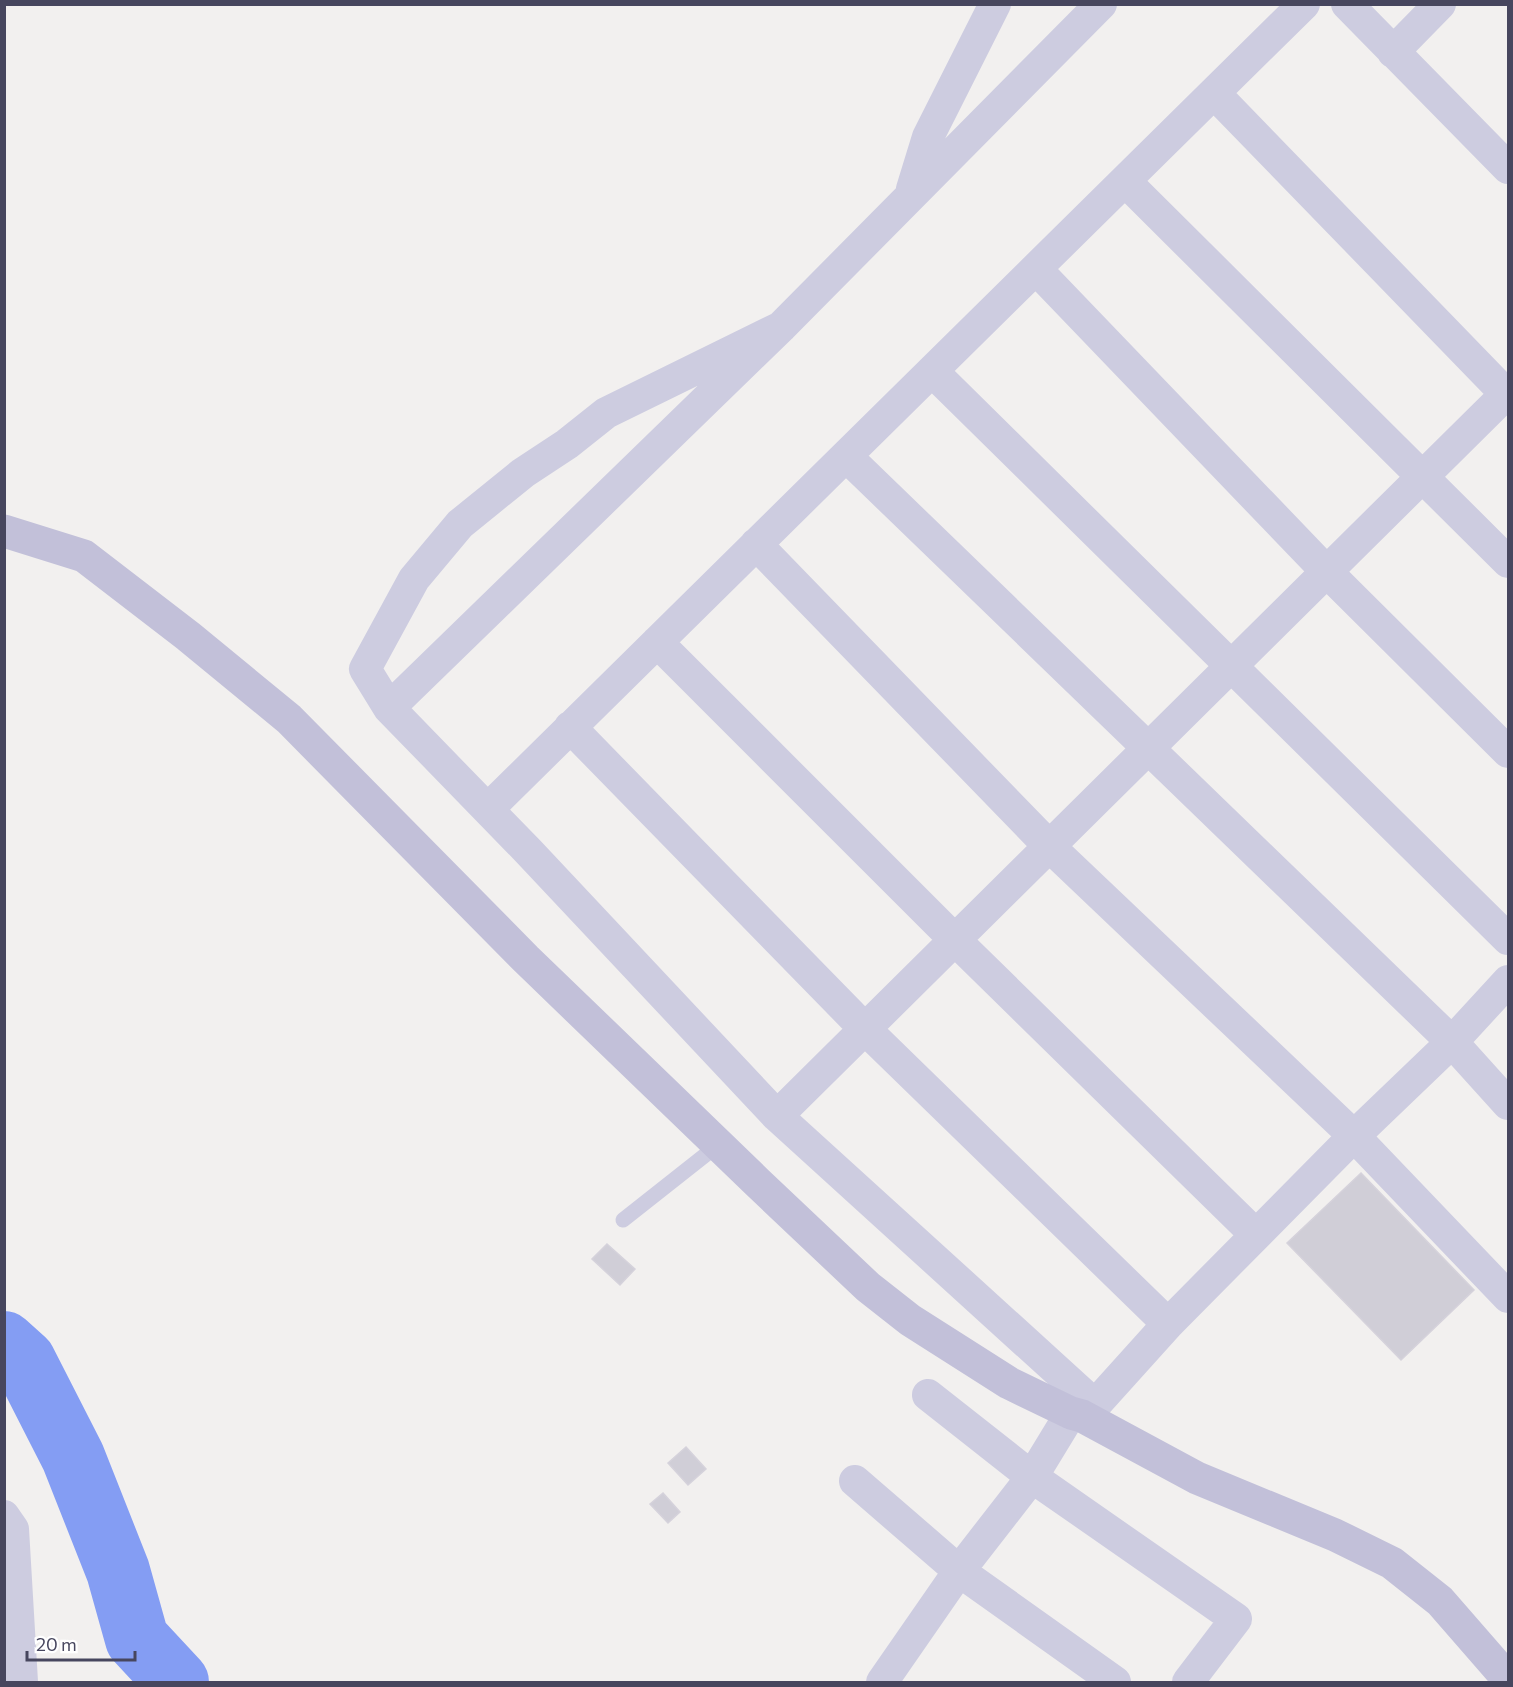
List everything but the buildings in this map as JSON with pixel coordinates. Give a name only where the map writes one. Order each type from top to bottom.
[{"type":"street","points":[[910,195],[928,137],[995,4]]},
{"type":"street","points":[[389,708],[781,327],[1101,4]]},
{"type":"street","points":[[488,809],[1305,4]]},
{"type":"street","points":[[1347,4],[1393,52],[1502,149]]},
{"type":"street","points":[[1393,52],[1440,4]]},
{"type":"street","points":[[777,1116],[1508,394],[1214,93]]},
{"type":"street","points":[[1125,181],[1509,562]]},
{"type":"street","points":[[1036,269],[1327,572],[1509,752]]},
{"type":"street","points":[[781,327],[606,413],[567,444],[523,473],[460,524],[414,579],[365,669],[389,708],[488,809],[777,1116],[1083,1411]]},
{"type":"street","points":[[932,371],[1509,939]]},
{"type":"street","points":[[846,456],[1452,1042],[1509,1104]]},
{"type":"street","points":[[4,531],[84,556],[188,636],[289,719],[526,959],[718,1145],[868,1287],[910,1320],[1009,1383],[1083,1411],[1197,1478],[1335,1535],[1392,1563],[1440,1601],[1509,1679]]},
{"type":"street","points":[[756,544],[1050,847],[1354,1136],[1509,1297]]},
{"type":"street","points":[[657,642],[955,940],[1256,1235]]},
{"type":"street","points":[[570,727],[865,1029],[1168,1324]]},
{"type":"street","points":[[895,1678],[959,1571],[1083,1411],[1354,1136],[1452,1042],[1509,981]]},
{"type":"street","points":[[928,1395],[1032,1477],[1236,1619],[1188,1683]]},
{"type":"street","points":[[855,1481],[959,1571],[1115,1683]]},
{"type":"street","points":[[8,1527],[22,1683]]},
{"type":"lane","points":[[622,1220],[718,1145]]},
{"type":"waterway","points":[[4,1343],[24,1361],[73,1457],[118,1571],[137,1639],[177,1682]]}]
